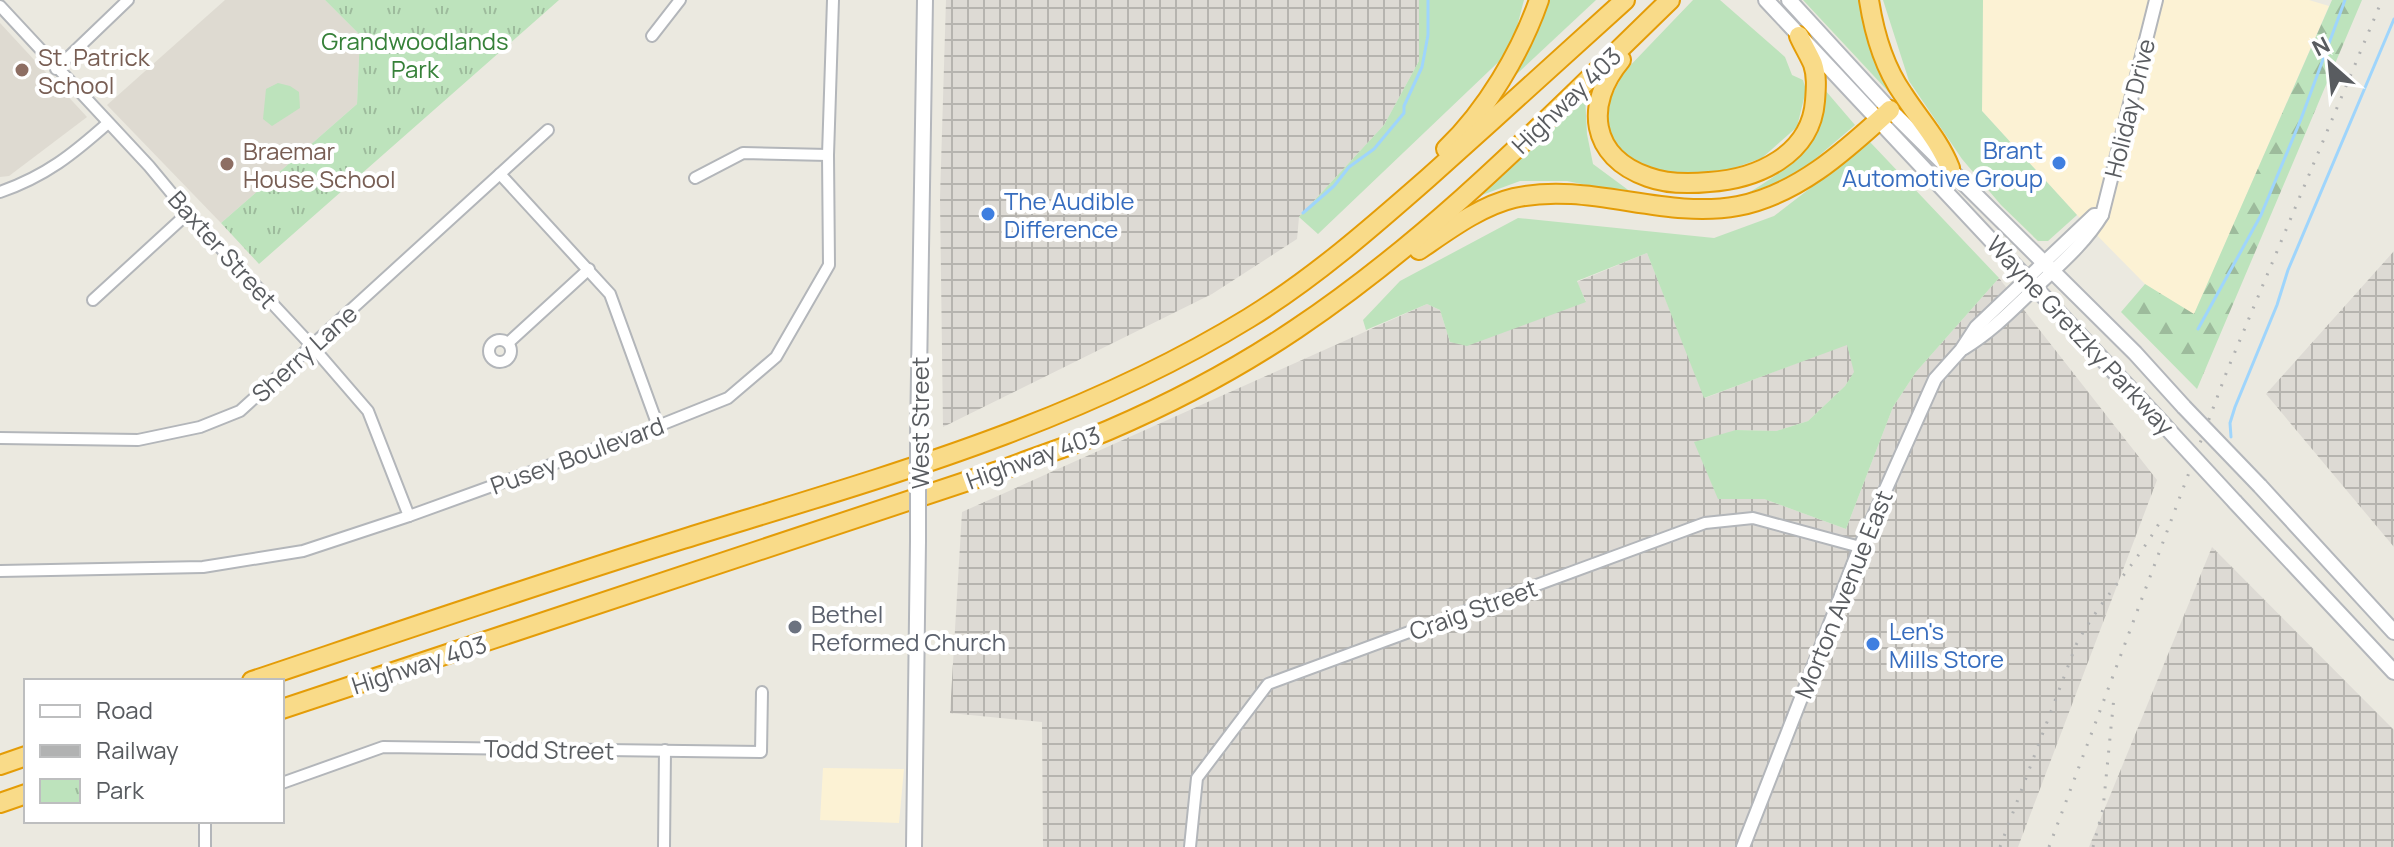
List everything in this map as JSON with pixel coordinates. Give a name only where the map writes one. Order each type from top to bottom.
[{"type":"highway","points":[[1371,228],[1385,207],[1450,145],[1501,79],[1525,36],[1539,0]]},
{"type":"highway","name":"Highway 403","points":[[258,679],[618,559],[1005,436],[1108,393],[1181,358],[1253,316],[1371,228],[1625,0]]},
{"type":"highway","points":[[1671,0],[1610,73],[1600,93],[1596,111],[1600,135],[1619,162],[1651,179],[1688,184],[1743,178],[1776,162],[1797,146],[1811,121],[1817,88],[1813,64],[1799,36]]},
{"type":"highway","name":"Highway 403","points":[[284,708],[923,497],[1110,429],[1240,363],[1296,329],[1367,278],[1460,203],[1671,0]]},
{"type":"highway","points":[[1869,0],[1876,34],[1889,69],[1943,149],[1950,168]]},
{"type":"highway","points":[[1367,278],[1393,267],[1492,205],[1512,198],[1572,193],[1679,208],[1737,206],[1766,198],[1807,179],[1885,115]]},
{"type":"highway","points":[[0,765],[24,757]]},
{"type":"highway","points":[[0,803],[24,795]]},
{"type":"main road","name":"West Street","points":[[914,847],[925,0]]},
{"type":"main road","name":"Wayne Gretzky Parkway","points":[[1766,0],[1799,36],[1885,115],[1950,168],[2135,353],[2394,632]]},
{"type":"main road","name":"Wayne Gretzky Parkway","points":[[1789,0],[2032,283],[2394,672]]},
{"type":"street","points":[[56,69],[128,0]]},
{"type":"street","points":[[652,36],[680,0]]},
{"type":"street","name":"Pusey Boulevard","points":[[0,571],[203,567],[303,551],[409,516],[728,398],[776,357],[829,265],[828,155],[833,0]]},
{"type":"street","name":"Holiday Drive","points":[[2048,267],[2094,215],[2102,215],[2156,0]]},
{"type":"street","name":"Baxter Street","points":[[0,6],[368,411],[409,516]]},
{"type":"street","points":[[0,192],[42,175],[66,160],[108,123]]},
{"type":"street","name":"Sherry Lane","points":[[0,438],[138,440],[200,427],[240,411],[548,130]]},
{"type":"street","points":[[695,178],[743,153],[828,155]]},
{"type":"street","points":[[500,174],[610,294],[658,426]]},
{"type":"street","points":[[93,300],[188,213]]},
{"type":"street","name":"Morton Avenue East","points":[[1743,847],[1860,547],[1935,379],[1961,350],[1976,327],[2048,267]]},
{"type":"street","points":[[508,343],[589,269]]},
{"type":"street","name":"Craig Street","points":[[1190,847],[1197,778],[1268,684],[1705,523],[1753,518],[1860,547]]},
{"type":"street","name":"Todd Street","points":[[284,782],[383,747],[761,752],[762,692]]},
{"type":"street","points":[[664,847],[665,750]]},
{"type":"street","points":[[205,823],[205,847]]},
{"type":"shaded area","name":"Braemar House School","points":[[225,0],[325,0],[360,35],[357,104],[221,223],[107,105]]},
{"type":"shaded area","points":[[946,0],[1419,0],[1419,61],[1384,125],[1299,217],[1297,239],[1212,294],[943,427],[940,198]]},
{"type":"shaded area","points":[[1983,0],[2309,0],[2329,6],[2194,315],[2145,284],[1982,111]]},
{"type":"shaded area","name":"St. Patrick School","points":[[0,23],[87,117],[9,176],[0,177]]},
{"type":"shaded area","points":[[2394,251],[2394,547],[2266,394]]},
{"type":"shaded area","points":[[1647,253],[1705,398],[1847,344],[1855,372],[1845,386],[1808,421],[1776,431],[1736,430],[1718,499],[1764,499],[1846,529],[1893,407],[1916,372],[1999,278],[2157,480],[2018,847],[1043,847],[1042,722],[950,713],[962,512],[1427,304],[1440,310],[1450,342],[1586,301],[1577,282]]},
{"type":"shaded area","points":[[2212,547],[2394,730],[2394,847],[2089,847]]},
{"type":"shaded area","points":[[823,768],[904,769],[899,823],[820,820]]},
{"type":"green space","name":"Grandwoodlands Park","points":[[325,0],[559,0],[259,264],[221,223],[357,104],[360,35]]},
{"type":"green space","points":[[1419,0],[1524,0],[1511,50],[1318,234],[1299,217],[1384,125],[1419,61]]},
{"type":"green space","points":[[1542,0],[1596,0],[1505,85]]},
{"type":"green space","points":[[1693,0],[1720,0],[1785,57],[1792,75],[1803,80],[1806,90],[1797,127],[1762,158],[1723,172],[1668,175],[1630,163],[1609,142],[1605,109],[1624,72]]},
{"type":"green space","points":[[1803,0],[1863,0],[1900,104]]},
{"type":"green space","points":[[1883,0],[1983,0],[1982,111],[2077,215],[2048,241],[2038,241],[2001,205],[1962,159],[1909,81]]},
{"type":"green space","points":[[2332,0],[2362,0],[2197,389],[2121,312],[2145,284],[2194,314]]},
{"type":"green space","points":[[278,83],[299,92],[300,108],[272,126],[263,119],[266,89]]},
{"type":"green space","points":[[1825,90],[1855,125],[1794,177],[1748,193],[1780,172],[1808,145],[1820,122]]},
{"type":"green space","points":[[1585,95],[1587,134],[1593,164],[1635,195],[1567,181],[1520,181],[1463,202]]},
{"type":"green space","points":[[1870,142],[1999,278],[1916,372],[1893,407],[1846,529],[1764,499],[1718,499],[1694,442],[1736,430],[1776,431],[1808,421],[1845,386],[1854,372],[1847,345],[1704,398],[1647,253],[1577,281],[1586,302],[1467,346],[1450,342],[1440,310],[1427,304],[1366,330],[1363,320],[1400,281],[1518,218],[1714,238],[1774,216]]},
{"type":"waterway","points":[[1303,213],[1334,186],[1349,167],[1374,149],[1404,113],[1404,106],[1422,67],[1428,35],[1428,0]]},
{"type":"waterway","points":[[2198,329],[2261,215],[2345,0]]},
{"type":"waterway","points":[[2231,437],[2230,423],[2235,407],[2288,270],[2394,19]]},
{"type":"railway","points":[[2049,847],[2227,371],[2382,0]]},
{"type":"railway","points":[[2000,847],[2076,645],[2163,516]]},
{"type":"railway","points":[[2093,847],[2103,809],[2114,697]]},
{"type":"place","name":"St. Patrick School","points":[[22,70]]},
{"type":"place","name":"Brant Automotive Group","points":[[2059,163]]},
{"type":"place","name":"Braemar House School","points":[[227,164]]},
{"type":"place","name":"The Audible Difference","points":[[988,214]]},
{"type":"place","name":"Bethel Reformed Church","points":[[795,627]]},
{"type":"place","name":"Len's Mills Store","points":[[1873,644]]}]
